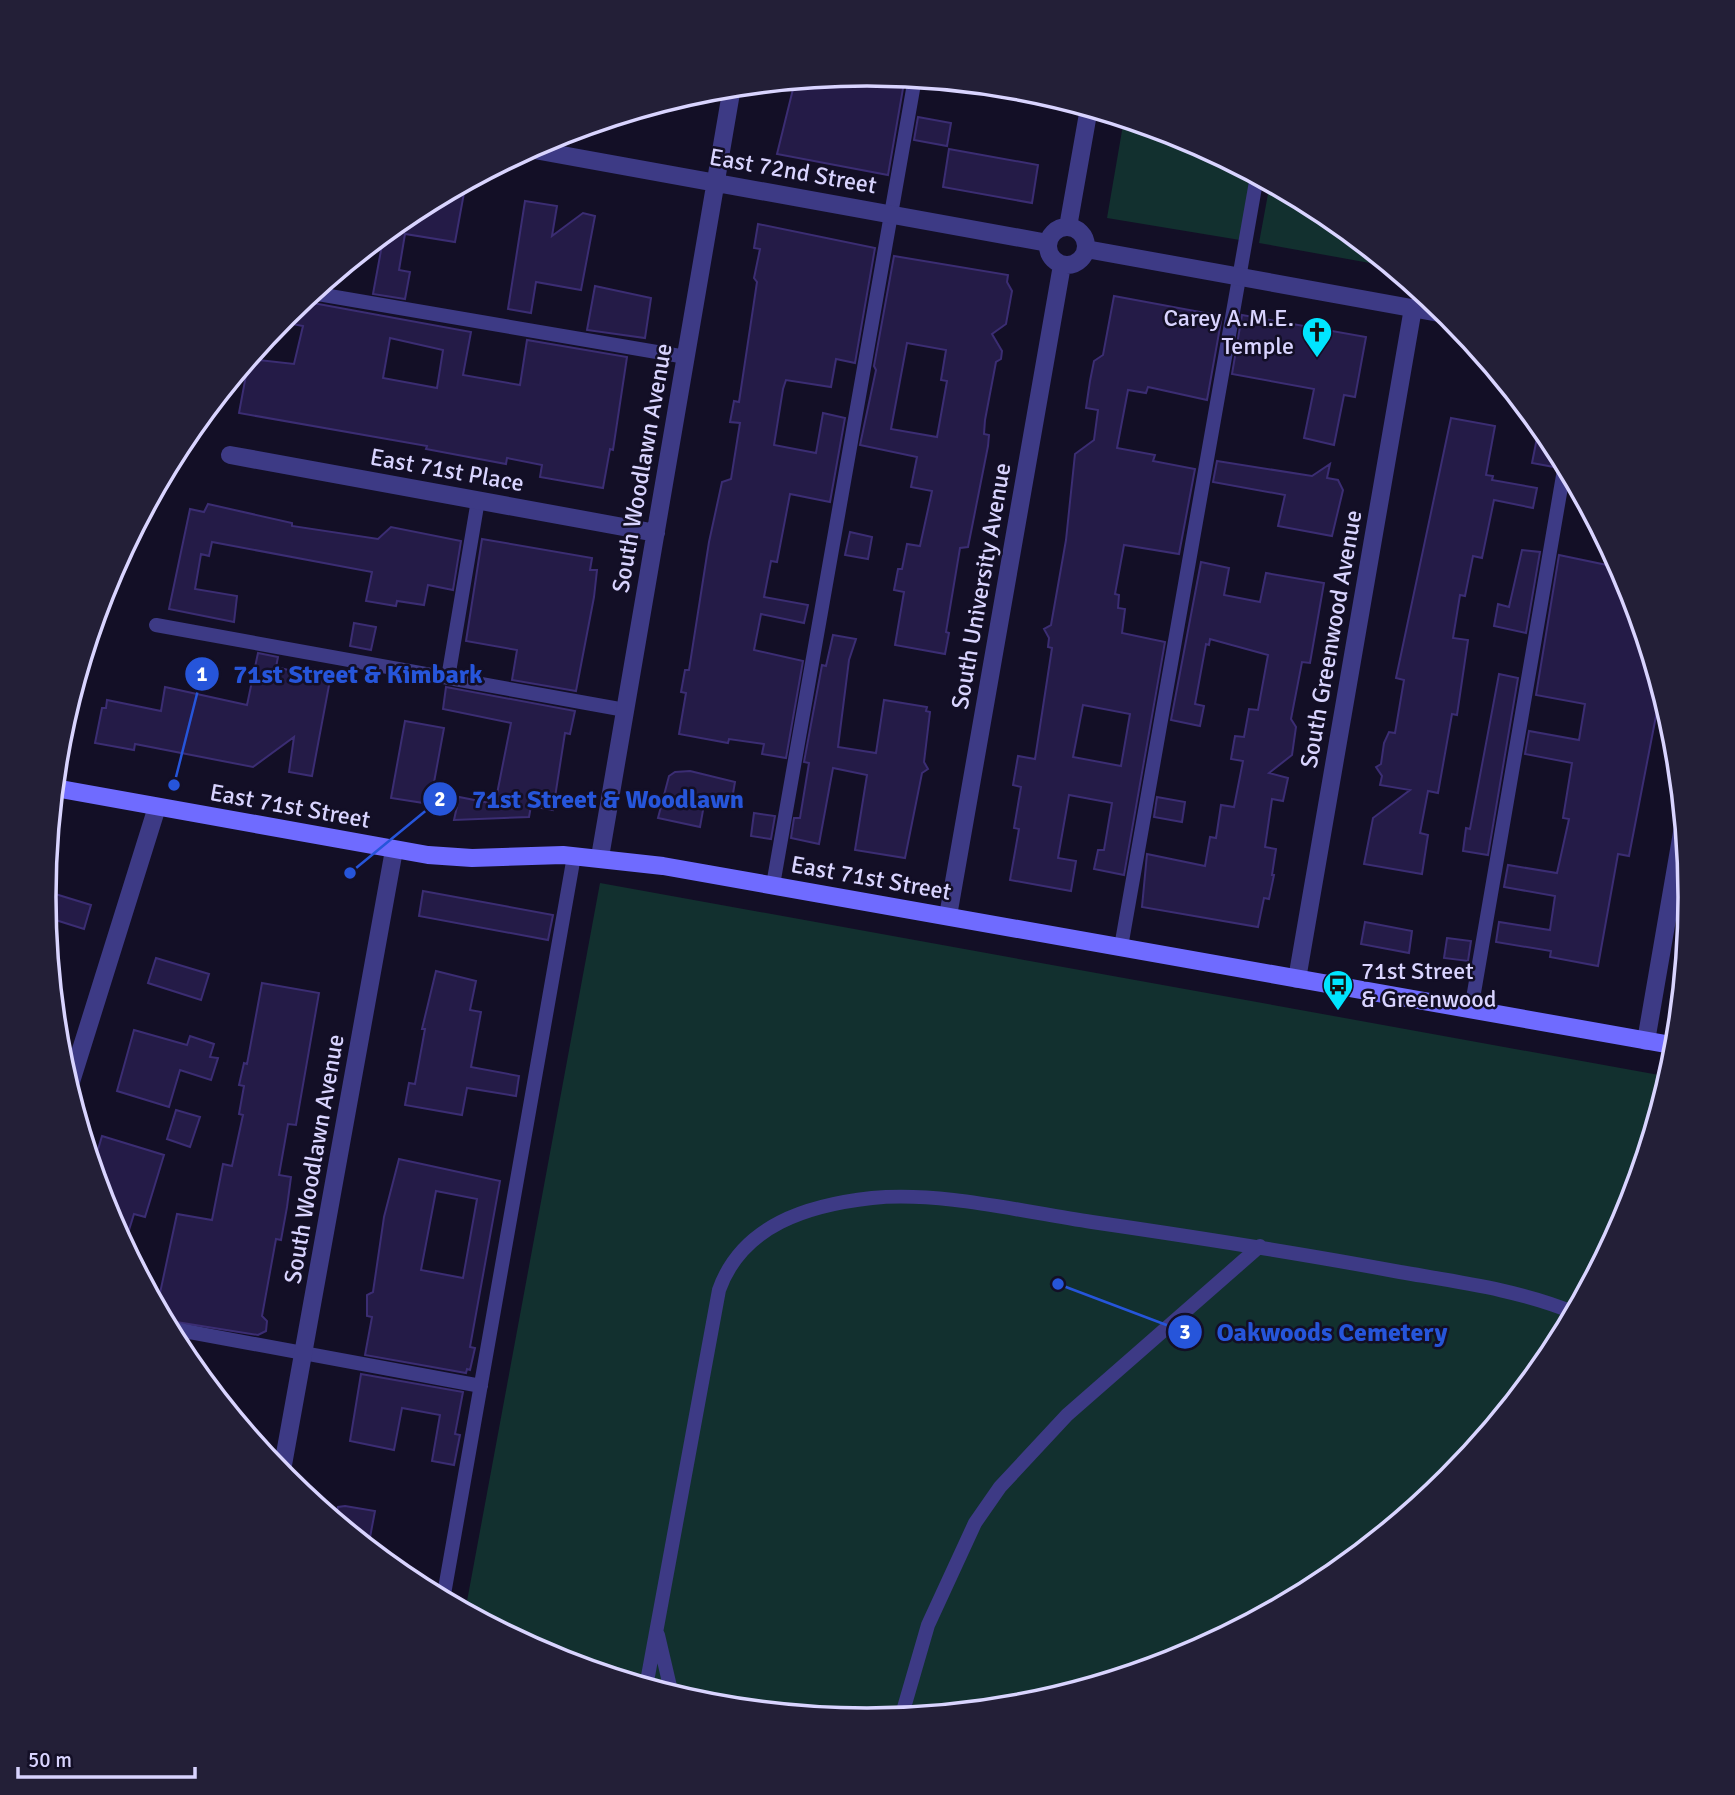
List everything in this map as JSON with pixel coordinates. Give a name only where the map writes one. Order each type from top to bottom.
[{"type":"main road","name":"East 71st Street","points":[[63,790],[394,850],[471,858],[600,857],[773,885],[1665,1044]]},
{"type":"street","name":"South Woodlawn Avenue","points":[[600,857],[730,98]]},
{"type":"street","points":[[1068,227],[1087,117]]},
{"type":"street","name":"East 72nd Street","points":[[548,152],[1048,243]]},
{"type":"street","points":[[1068,227],[1082,234],[1086,249],[1081,260],[1062,265],[1052,259],[1048,243],[1053,233],[1068,227]]},
{"type":"street","points":[[1086,249],[1427,311]]},
{"type":"street","name":"South University Avenue","points":[[948,916],[1062,265]]},
{"type":"street","name":"South Greenwood Avenue","points":[[1297,979],[1413,308]]},
{"type":"street","name":"East 71st Place","points":[[230,455],[656,533]]},
{"type":"street","points":[[74,1067],[157,807]]},
{"type":"street","name":"South Woodlawn Avenue","points":[[284,1460],[394,850]]},
{"type":"street","points":[[1646,1041],[1678,858]]},
{"type":"lane","points":[[773,885],[913,88]]},
{"type":"lane","points":[[1121,947],[1255,186]]},
{"type":"lane","points":[[324,295],[686,357]]},
{"type":"lane","points":[[1471,1010],[1562,480]]},
{"type":"lane","points":[[448,678],[478,500]]},
{"type":"lane","points":[[156,625],[625,710]]},
{"type":"lane","points":[[445,1589],[574,856]]},
{"type":"lane","points":[[648,1678],[719,1290],[726,1270],[741,1249],[759,1234],[786,1219],[827,1206],[874,1198],[934,1199],[1260,1246],[1490,1288],[1566,1310]]},
{"type":"lane","points":[[904,1708],[928,1625],[975,1523],[1000,1487],[1067,1415],[1260,1246]]},
{"type":"lane","points":[[182,1331],[481,1385]]},
{"type":"lane","points":[[657,1629],[669,1684]]},
{"type":"green space","points":[[1123,127],[1178,148],[1250,183],[1240,240],[1107,218]]},
{"type":"green space","points":[[1268,192],[1318,223],[1374,264],[1259,243]]},
{"type":"green space","points":[[600,883],[1659,1075],[1636,1158],[1595,1256],[1542,1348],[1478,1433],[1403,1508],[1362,1541],[1273,1600],[1178,1647],[1078,1681],[973,1702],[868,1709],[814,1707],[709,1693],[607,1666],[557,1647],[467,1603]]},
{"type":"building","points":[[868,86],[903,87],[888,175],[777,154],[793,90]]},
{"type":"building","points":[[918,117],[951,123],[947,146],[914,140]]},
{"type":"building","points":[[949,149],[1038,165],[1032,203],[943,187]]},
{"type":"building","points":[[464,194],[455,242],[405,234],[399,270],[410,272],[405,299],[373,294],[381,248]]},
{"type":"building","points":[[525,201],[557,206],[552,236],[583,213],[595,216],[581,290],[536,282],[531,313],[508,309]]},
{"type":"building","points":[[758,224],[875,248],[855,363],[836,359],[831,387],[786,380],[783,389],[774,445],[816,453],[823,413],[845,418],[830,502],[790,494],[777,562],[771,561],[764,597],[808,605],[804,623],[761,614],[754,650],[803,661],[786,758],[762,754],[764,744],[729,739],[728,743],[679,734],[686,693],[681,692],[685,670],[689,670],[709,542],[722,482],[731,479],[740,423],[730,422],[734,401],[739,402],[757,282],[754,278],[760,249],[754,248]]},
{"type":"building","points":[[894,256],[1008,275],[1007,282],[1012,291],[1006,324],[992,334],[1002,351],[1001,359],[996,362],[985,420],[984,434],[989,435],[988,446],[968,547],[960,548],[945,654],[895,645],[904,592],[894,590],[898,569],[902,569],[907,544],[920,546],[932,491],[911,487],[917,457],[860,445],[876,370],[874,366]],"holes":[[[907,343],[946,350],[941,380],[947,381],[937,437],[891,429]]]},
{"type":"building","points":[[595,286],[651,298],[645,338],[587,330]]},
{"type":"building","points":[[1114,296],[1222,316],[1207,400],[1148,387],[1146,393],[1128,390],[1117,448],[1155,455],[1153,461],[1195,469],[1179,554],[1124,545],[1115,594],[1119,595],[1118,608],[1125,609],[1122,633],[1165,642],[1124,875],[1094,869],[1098,850],[1104,850],[1112,803],[1069,795],[1058,858],[1076,861],[1071,891],[1010,880],[1019,829],[1014,828],[1021,787],[1013,785],[1018,756],[1035,759],[1052,648],[1048,647],[1049,638],[1044,629],[1051,625],[1066,540],[1075,454],[1094,440],[1098,410],[1086,408],[1094,361],[1103,355]],"holes":[[[1083,705],[1130,714],[1121,766],[1073,757]]]},
{"type":"building","points":[[315,303],[471,332],[463,375],[520,385],[527,340],[627,357],[613,450],[610,449],[603,488],[540,477],[542,465],[507,458],[506,464],[426,449],[427,446],[239,413],[246,376],[259,360],[294,364],[303,326],[294,324]],"holes":[[[390,338],[443,350],[437,388],[383,378]]]},
{"type":"building","points":[[1242,315],[1366,337],[1355,397],[1344,395],[1334,445],[1304,438],[1314,389],[1232,374]]},
{"type":"building","points":[[1451,418],[1495,426],[1486,475],[1493,476],[1492,480],[1537,488],[1533,508],[1494,500],[1482,558],[1473,556],[1465,596],[1460,595],[1453,638],[1468,640],[1457,715],[1452,714],[1438,793],[1428,791],[1420,833],[1428,835],[1422,874],[1364,864],[1373,818],[1410,790],[1380,785],[1382,776],[1376,767],[1381,764],[1384,743],[1389,732],[1395,733],[1404,680],[1396,678]]},
{"type":"building","points":[[1537,439],[1554,467],[1532,463]]},
{"type":"building","points":[[1217,461],[1312,476],[1330,464],[1327,478],[1338,480],[1343,490],[1332,536],[1278,526],[1285,495],[1213,482]]},
{"type":"building","points":[[208,504],[292,523],[292,526],[378,539],[391,527],[461,541],[453,590],[428,585],[424,605],[397,601],[396,606],[366,601],[372,572],[212,542],[209,556],[201,554],[195,589],[237,596],[234,622],[169,609],[190,509],[204,512]]},
{"type":"building","points":[[850,532],[872,537],[868,559],[845,555]]},
{"type":"building","points":[[482,539],[592,558],[590,570],[597,570],[594,597],[576,691],[512,680],[517,650],[466,641]]},
{"type":"building","points":[[1522,550],[1540,552],[1526,633],[1494,626],[1498,604],[1509,607]]},
{"type":"building","points":[[1559,555],[1607,565],[1636,637],[1657,712],[1629,856],[1618,854],[1598,966],[1550,957],[1551,951],[1496,942],[1499,922],[1550,930],[1555,896],[1504,887],[1508,865],[1557,873],[1569,819],[1563,818],[1572,763],[1525,754],[1529,731],[1579,740],[1585,704],[1536,695]]},
{"type":"building","points":[[1201,562],[1229,568],[1224,595],[1260,602],[1266,573],[1324,583],[1310,663],[1302,662],[1291,719],[1296,727],[1292,755],[1269,773],[1288,778],[1283,801],[1272,799],[1265,847],[1276,849],[1274,875],[1269,899],[1264,898],[1258,927],[1142,907],[1147,854],[1205,866],[1210,837],[1216,838],[1221,805],[1234,807],[1243,761],[1231,759],[1235,736],[1244,737],[1249,709],[1258,710],[1268,655],[1210,639],[1209,645],[1206,644],[1195,704],[1204,706],[1200,726],[1171,720]]},
{"type":"building","points":[[354,623],[376,627],[371,650],[350,646]]},
{"type":"building","points":[[833,635],[856,639],[849,660],[838,747],[876,753],[884,700],[927,707],[926,711],[930,712],[924,762],[928,769],[922,773],[905,858],[855,850],[867,775],[833,768],[819,844],[791,838],[794,818],[800,818],[809,763],[804,762],[822,665],[826,666]]},
{"type":"building","points":[[258,653],[278,657],[276,667],[330,680],[312,776],[289,772],[294,737],[253,767],[135,744],[134,750],[95,743],[102,708],[106,708],[107,700],[161,711],[165,687],[247,705]]},
{"type":"building","points":[[1499,674],[1518,678],[1488,855],[1463,851],[1466,828],[1470,829]]},
{"type":"building","points":[[446,687],[575,711],[570,734],[565,733],[553,810],[531,806],[529,817],[454,820],[459,797],[495,804],[511,723],[443,709]]},
{"type":"building","points":[[405,721],[444,728],[430,804],[391,798]]},
{"type":"building","points":[[690,771],[735,782],[731,805],[705,799],[700,827],[658,818],[669,776],[675,772]]},
{"type":"building","points":[[1157,797],[1185,802],[1182,822],[1154,817]]},
{"type":"building","points":[[754,813],[775,816],[771,839],[751,836]]},
{"type":"building","points":[[423,891],[553,915],[548,940],[419,916]]},
{"type":"building","points":[[56,894],[91,905],[84,929],[57,920]]},
{"type":"building","points":[[1365,922],[1412,931],[1409,953],[1361,944]]},
{"type":"building","points":[[1447,938],[1471,941],[1468,961],[1444,958]]},
{"type":"building","points":[[156,958],[209,974],[201,1000],[148,983]]},
{"type":"building","points":[[436,971],[476,981],[470,1010],[481,1012],[471,1067],[519,1076],[516,1096],[467,1088],[462,1115],[405,1105],[409,1083],[415,1084],[425,1029],[422,1029]]},
{"type":"building","points":[[262,983],[319,993],[296,1125],[288,1124],[279,1175],[291,1177],[287,1207],[281,1240],[276,1239],[262,1316],[267,1321],[266,1331],[258,1335],[177,1322],[160,1293],[177,1214],[212,1220],[223,1164],[232,1166],[243,1115],[239,1114],[244,1086],[239,1085],[244,1063],[247,1064]]},
{"type":"building","points":[[134,1030],[187,1045],[190,1036],[214,1044],[210,1057],[218,1058],[211,1080],[180,1070],[169,1107],[117,1091]]},
{"type":"building","points":[[176,1110],[200,1117],[190,1147],[167,1139]]},
{"type":"building","points":[[102,1136],[164,1155],[145,1217],[134,1214],[129,1231],[118,1208],[97,1152]]},
{"type":"building","points":[[399,1159],[500,1181],[470,1347],[475,1348],[470,1370],[467,1369],[466,1373],[365,1355],[372,1317],[367,1316],[367,1295],[373,1292],[384,1217]],"holes":[[[436,1191],[477,1199],[463,1278],[421,1270]]]},
{"type":"building","points":[[361,1374],[463,1392],[455,1434],[460,1435],[454,1465],[432,1461],[440,1415],[402,1408],[394,1450],[350,1441]]},
{"type":"building","points":[[338,1507],[375,1511],[370,1538],[337,1512]]},
{"type":"place","name":"Carey A.M.E. Temple","points":[[1317,359]]},
{"type":"place","name":"71st Street & Kimbark","points":[[174,785]]},
{"type":"place","name":"71st Street & Woodlawn","points":[[350,873]]},
{"type":"place","name":"71st Street & Greenwood","points":[[1338,1012]]},
{"type":"place","name":"Oakwoods Cemetery","points":[[1058,1284]]}]
